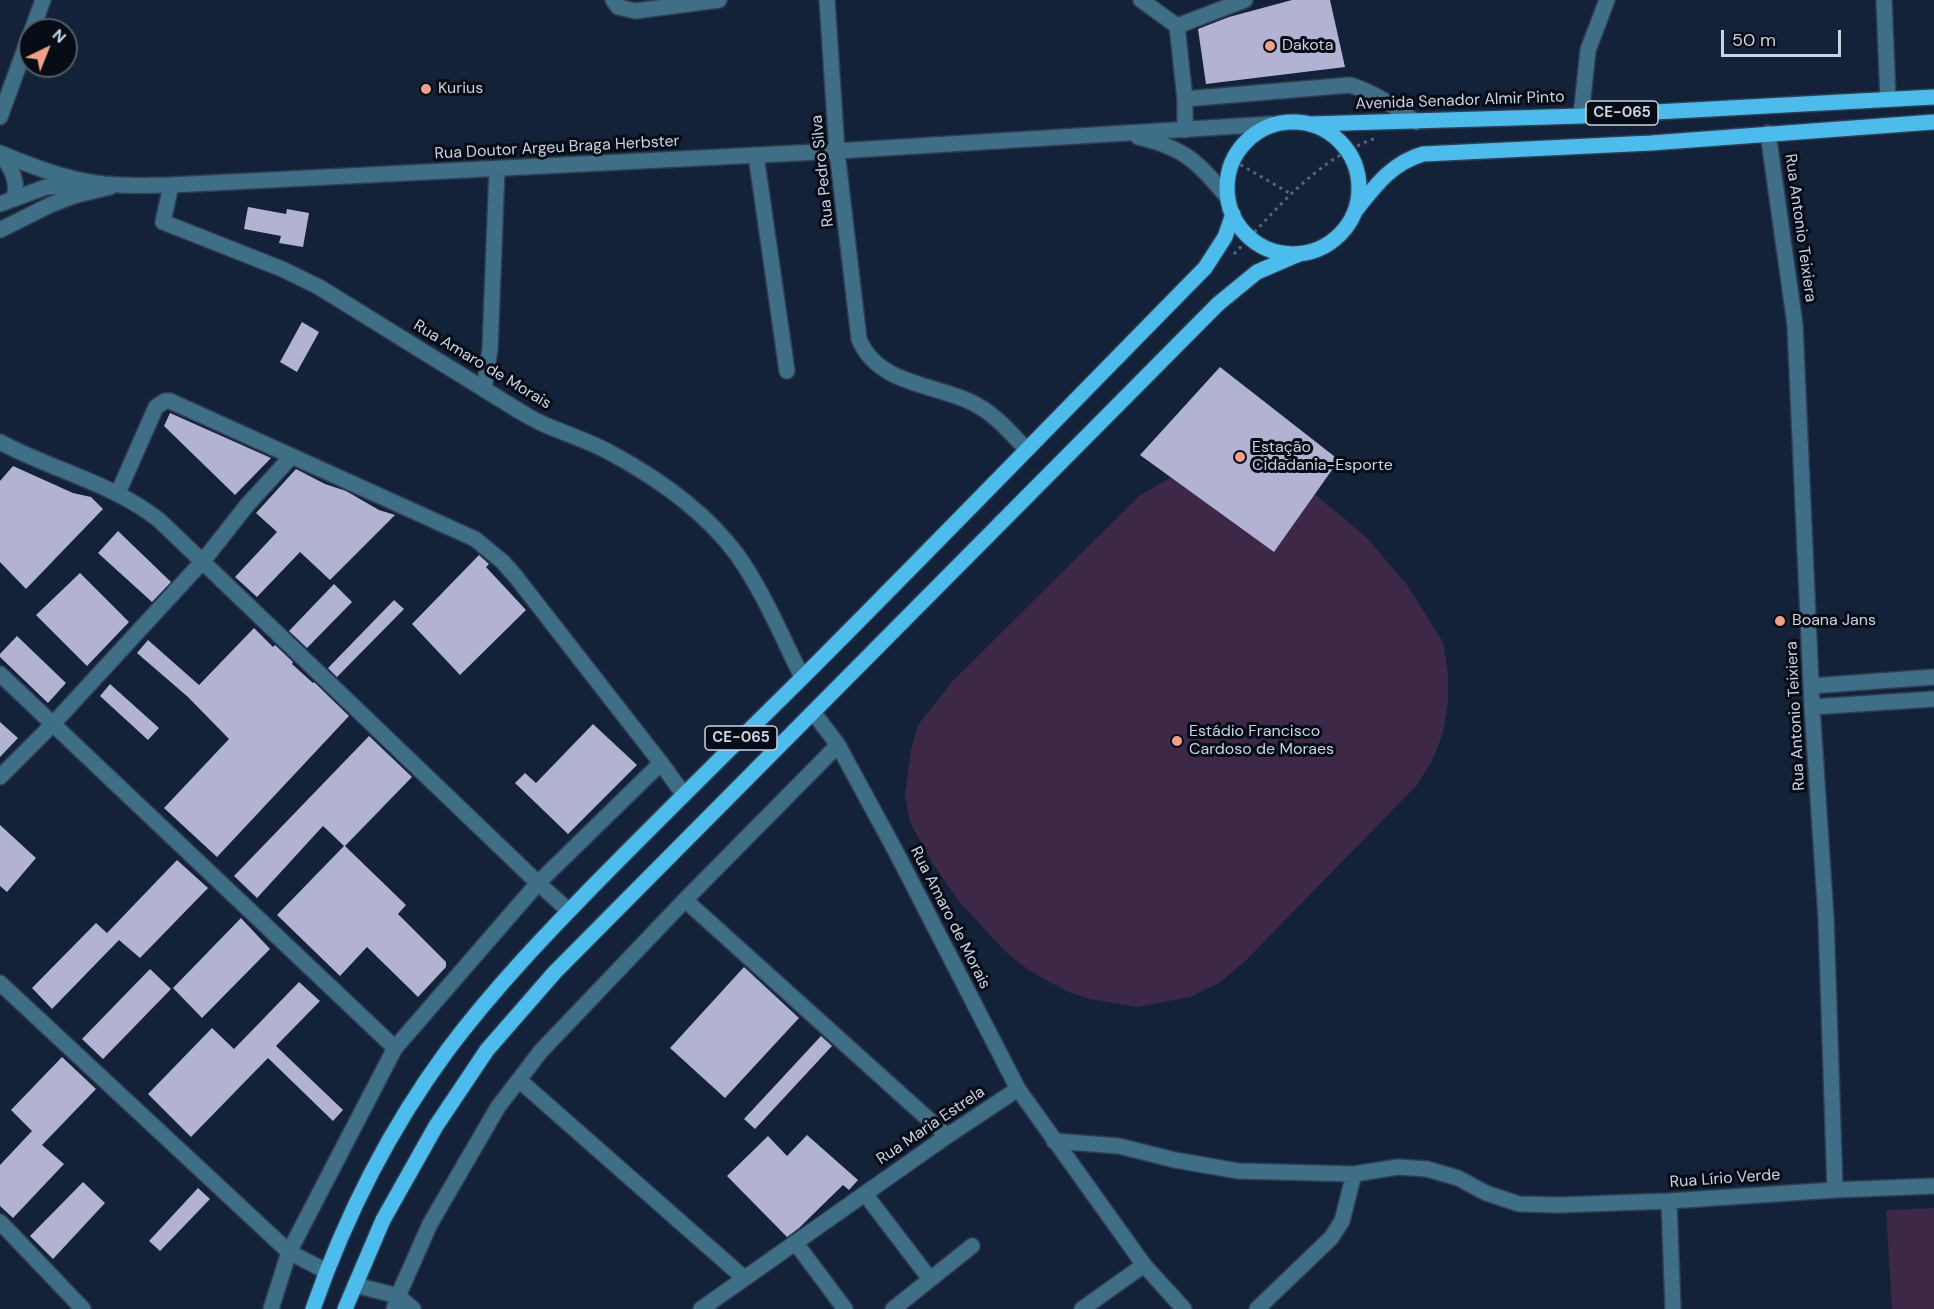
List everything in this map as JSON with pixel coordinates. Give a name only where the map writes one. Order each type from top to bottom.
[{"type":"main road","name":"Avenida Senador Almir Pinto","points":[[1310,124],[1581,116],[1934,97]]},
{"type":"main road","name":"CE-065","points":[[1299,254],[1283,253],[1267,248],[1250,238],[1233,214],[1228,198],[1228,177],[1244,143],[1257,132],[1272,124],[1291,122],[1310,124],[1327,131],[1342,142],[1359,175],[1360,193],[1356,210]]},
{"type":"main road","name":"CE-065","points":[[345,1309],[383,1220],[442,1116],[487,1050],[555,972],[1218,304],[1257,272],[1299,254],[1318,249],[1334,240],[1347,227],[1356,210],[1391,170],[1407,159],[1423,154],[1652,143],[1934,122]]},
{"type":"main road","name":"CE-065","points":[[313,1309],[326,1271],[370,1173],[426,1080],[490,996],[569,911],[1205,268],[1226,237],[1233,214]]},
{"type":"street","points":[[36,18],[43,0]]},
{"type":"street","points":[[613,0],[618,7],[635,11],[718,0]]},
{"type":"street","name":"Rua Pedro Silva","points":[[827,0],[837,151],[859,339],[870,358],[888,372],[919,386],[971,402],[1001,422],[1027,450]]},
{"type":"street","points":[[1141,0],[1177,26],[1185,99],[1185,130]]},
{"type":"street","points":[[1177,26],[1245,0]]},
{"type":"street","points":[[1581,116],[1588,50],[1607,0]]},
{"type":"street","points":[[1884,0],[1888,99]]},
{"type":"street","points":[[0,117],[18,68]]},
{"type":"street","points":[[1185,99],[1350,85],[1368,91],[1416,122]]},
{"type":"street","name":"Rua Doutor Argeu Braga Herbster","points":[[0,154],[37,169],[76,179],[119,185],[171,185],[837,151],[1272,124]]},
{"type":"street","name":"Rua Doutor Argeu Braga Herbster","points":[[1121,132],[1184,153],[1208,174],[1228,198]]},
{"type":"street","name":"Rua Antonio Teixiera","points":[[1768,133],[1795,325],[1812,707],[1826,918],[1835,1190]]},
{"type":"street","points":[[0,154],[12,171],[16,193],[7,201]]},
{"type":"street","points":[[756,155],[787,371]]},
{"type":"street","points":[[484,389],[490,349],[497,169]]},
{"type":"street","points":[[7,201],[46,187],[119,185]]},
{"type":"street","points":[[0,230],[66,199],[119,185]]},
{"type":"street","name":"Rua Amaro de Morais","points":[[171,185],[163,222],[282,269],[319,287],[546,426],[610,452],[647,474],[682,499],[711,524],[738,557],[802,677]]},
{"type":"street","points":[[117,493],[156,407],[165,401],[170,401],[475,539],[516,577],[684,795]]},
{"type":"street","points":[[0,442],[117,493],[140,505],[159,520],[538,884],[569,911]]},
{"type":"street","points":[[0,777],[52,725],[202,561],[248,504],[292,456]]},
{"type":"street","points":[[0,674],[395,1048]]},
{"type":"street","points":[[1811,686],[1934,677]]},
{"type":"street","points":[[1812,707],[1934,699]]},
{"type":"street","name":"Rua Amaro de Morais","points":[[813,712],[838,745],[927,910],[1018,1089],[1144,1265],[1184,1309]]},
{"type":"street","points":[[396,1302],[430,1224],[498,1107],[541,1051],[685,900],[838,745]]},
{"type":"street","points":[[272,1309],[289,1252],[395,1048],[538,884],[661,763]]},
{"type":"street","points":[[685,900],[947,1136]]},
{"type":"street","points":[[0,983],[289,1252],[326,1271]]},
{"type":"street","points":[[519,1080],[744,1278]]},
{"type":"street","name":"Rua Maria Estrela","points":[[701,1309],[947,1136],[1018,1089]]},
{"type":"street","points":[[1054,1140],[1119,1146],[1175,1160],[1238,1171],[1354,1174],[1342,1221],[1331,1239],[1257,1309]]},
{"type":"street","name":"Rua Lírio Verde","points":[[1354,1174],[1398,1167],[1427,1168],[1458,1178],[1486,1193],[1519,1204],[1560,1205],[1934,1186]]},
{"type":"street","points":[[865,1194],[930,1279]]},
{"type":"street","points":[[1669,1201],[1673,1309]]},
{"type":"street","points":[[0,1222],[83,1309]]},
{"type":"street","points":[[795,1242],[845,1309]]},
{"type":"street","points":[[893,1309],[972,1246]]},
{"type":"street","points":[[1082,1309],[1144,1265]]},
{"type":"street","points":[[355,1285],[413,1309]]},
{"type":"path","points":[[1233,255],[1291,194],[1324,166],[1347,151],[1383,136]]},
{"type":"path","points":[[1234,161],[1291,194]]},
{"type":"shaded area","name":"Estádio Francisco Cardoso de Moraes","points":[[1204,469],[1289,480],[1316,495],[1367,538],[1407,585],[1443,642],[1448,673],[1448,701],[1443,733],[1432,761],[1417,785],[1244,962],[1219,983],[1190,997],[1137,1007],[1089,999],[1067,991],[1027,969],[1006,952],[958,900],[933,864],[910,822],[905,796],[911,750],[918,725],[952,682],[1139,496],[1170,478]]},
{"type":"shaded area","points":[[1934,1208],[1934,1309],[1892,1309],[1886,1210]]},
{"type":"building","name":"Dakota","points":[[1292,0],[1330,0],[1345,67],[1206,84],[1198,29],[1229,17]]},
{"type":"building","points":[[248,207],[286,214],[287,209],[309,213],[303,247],[279,243],[281,236],[244,229]]},
{"type":"building","points":[[302,322],[319,332],[297,372],[280,362]]},
{"type":"building","name":"Estação Cidadania-Esporte","points":[[1220,367],[1339,460],[1274,552],[1140,455]]},
{"type":"building","points":[[170,413],[271,458],[235,495],[164,426]]},
{"type":"building","points":[[13,466],[73,493],[91,497],[103,509],[26,589],[0,562],[0,481]]},
{"type":"building","points":[[296,469],[325,484],[346,491],[379,510],[395,515],[330,580],[300,552],[257,597],[235,577],[277,532],[256,513]]},
{"type":"building","points":[[118,531],[171,582],[152,602],[98,553]]},
{"type":"building","points":[[479,555],[489,564],[486,567],[526,610],[460,675],[412,624]]},
{"type":"building","points":[[80,573],[129,622],[87,666],[36,615]]},
{"type":"building","points":[[334,584],[352,602],[307,648],[289,631]]},
{"type":"building","points":[[394,600],[404,609],[337,677],[328,668]]},
{"type":"building","points":[[254,628],[349,716],[217,857],[164,808],[229,739],[188,697],[137,653],[148,640],[199,685]]},
{"type":"building","points":[[17,636],[66,683],[48,703],[0,657],[0,654]]},
{"type":"building","points":[[110,684],[159,728],[148,740],[100,696]]},
{"type":"building","points":[[0,722],[18,738],[0,757]]},
{"type":"building","points":[[593,724],[637,765],[568,834],[515,783],[525,773],[536,783]]},
{"type":"building","points":[[369,736],[412,777],[345,846],[406,905],[398,914],[446,962],[446,967],[418,997],[367,947],[340,976],[277,915],[344,846],[323,826],[257,898],[234,876]]},
{"type":"building","points":[[0,825],[36,858],[7,892],[0,886]]},
{"type":"building","points":[[177,860],[208,888],[140,958],[119,940],[52,1009],[32,988],[96,923],[107,933]]},
{"type":"building","points":[[241,918],[270,949],[202,1018],[173,988]]},
{"type":"building","points":[[744,967],[799,1018],[725,1098],[670,1048]]},
{"type":"building","points":[[150,969],[171,989],[103,1059],[82,1039]]},
{"type":"building","points":[[299,982],[320,1001],[276,1046],[343,1110],[333,1121],[268,1058],[191,1137],[148,1094],[212,1028],[234,1049]]},
{"type":"building","points":[[821,1036],[832,1046],[755,1129],[744,1119]]},
{"type":"building","points":[[62,1057],[96,1089],[42,1145],[64,1164],[13,1218],[0,1206],[0,1165],[32,1131],[11,1110]]},
{"type":"building","points":[[807,1135],[858,1180],[849,1190],[843,1185],[787,1237],[727,1176],[768,1136],[787,1156]]},
{"type":"building","points":[[83,1182],[105,1203],[53,1259],[30,1236]]},
{"type":"building","points":[[198,1188],[210,1199],[160,1251],[149,1241]]},
{"type":"place","name":"Dakota","points":[[1270,46]]},
{"type":"place","name":"Kurius","points":[[426,89]]},
{"type":"place","name":"Estação Cidadania-Esporte","points":[[1240,457]]},
{"type":"place","name":"Boana Jans","points":[[1780,621]]},
{"type":"place","name":"Estádio Francisco Cardoso de Moraes","points":[[1177,741]]}]
